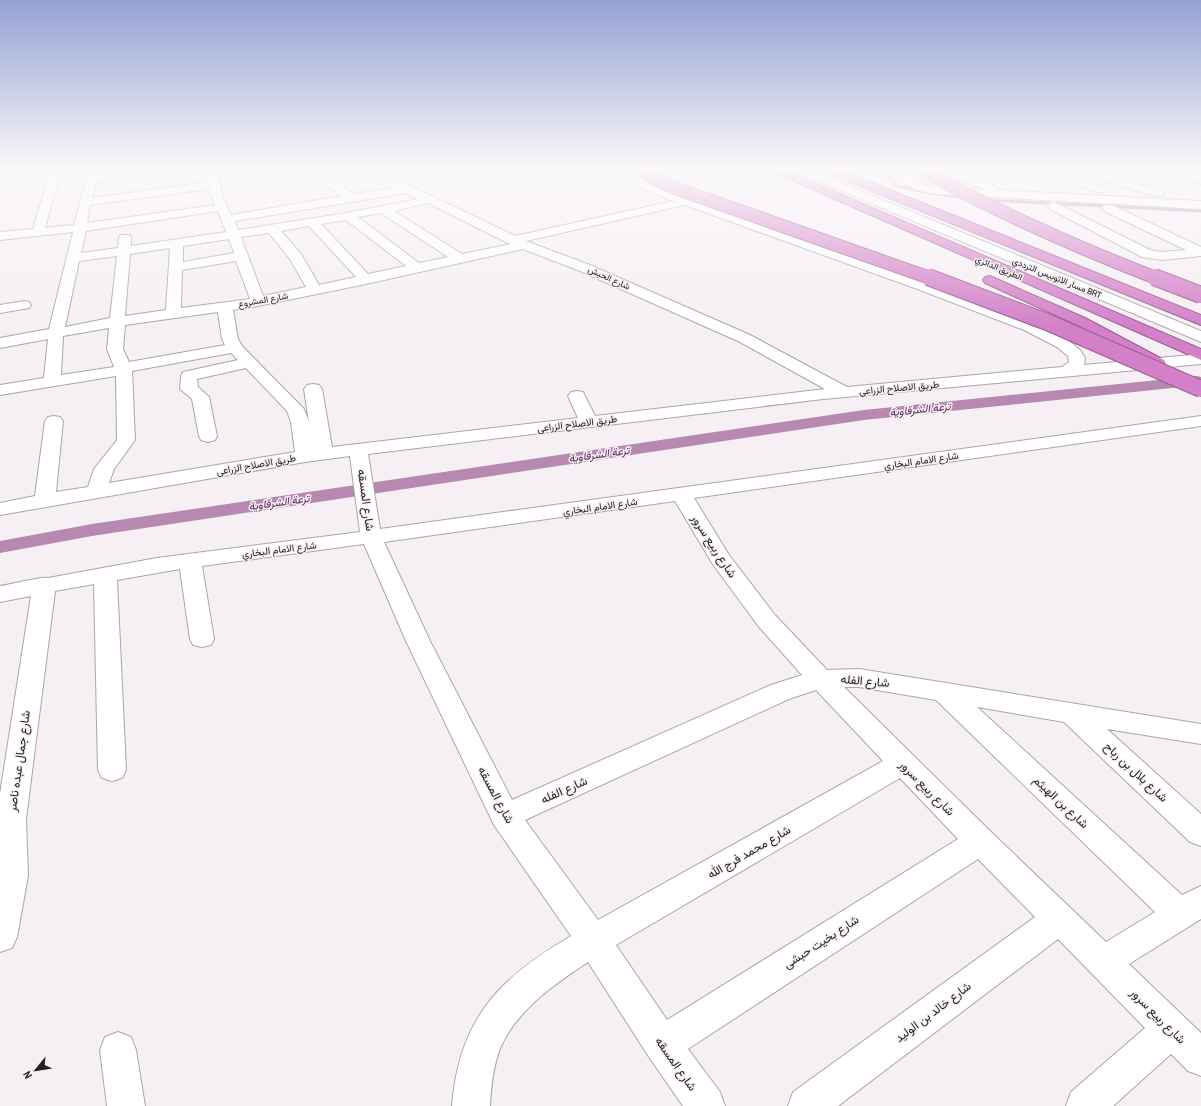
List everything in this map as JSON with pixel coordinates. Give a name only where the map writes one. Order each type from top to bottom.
[{"type":"highway","points":[[775,223],[892,263],[996,302],[1201,389]]},
{"type":"highway","points":[[868,223],[917,247]]},
{"type":"highway","name":"الطريق الدائري","points":[[892,223],[1201,355]]},
{"type":"highway","points":[[959,223],[1201,320]]},
{"type":"highway","points":[[993,223],[1201,302]]},
{"type":"highway","points":[[1023,223],[1088,251],[1201,295]]},
{"type":"highway","points":[[980,276],[1080,321],[1158,363]]},
{"type":"street","points":[[38,232],[41,223]]},
{"type":"street","points":[[0,236],[38,232],[62,223]]},
{"type":"street","points":[[52,382],[56,332],[74,258],[81,223]]},
{"type":"street","points":[[228,223],[258,302]]},
{"type":"street","points":[[74,258],[308,223]]},
{"type":"street","points":[[313,223],[366,280]]},
{"type":"street","points":[[358,223],[417,268]]},
{"type":"street","points":[[404,223],[460,259]]},
{"type":"street","name":"شارع الحبش","points":[[476,223],[518,242],[585,268],[744,338],[844,392]]},
{"type":"street","name":"شارع المشروع","points":[[0,343],[116,322],[168,324],[221,318],[258,302],[460,259],[518,242],[597,223]]},
{"type":"street","points":[[746,223],[926,287],[1035,329],[1063,344],[1074,353],[1077,358],[1075,367],[1062,373]]},
{"type":"street","name":"مسار الاتوبيس الترددي BRT","points":[[927,223],[1201,337]]},
{"type":"street","points":[[1086,223],[1147,254],[1162,256],[1201,252]]},
{"type":"street","points":[[1139,223],[1201,252]]},
{"type":"street","points":[[272,229],[296,257],[315,290]]},
{"type":"street","points":[[97,491],[102,473],[106,466],[122,448],[126,440],[123,369],[114,349],[124,251],[130,235],[112,238]]},
{"type":"street","points":[[77,243],[91,241]]},
{"type":"street","points":[[168,324],[176,267],[177,243]]},
{"type":"street","points":[[176,267],[240,256]]},
{"type":"street","points":[[0,309],[24,305]]},
{"type":"street","points":[[221,318],[235,348],[295,408],[300,422],[305,456]]},
{"type":"street","points":[[0,390],[52,382],[235,348]]},
{"type":"street","name":"طريق الاصلاح الزراعى","points":[[0,509],[97,491],[324,453],[359,458],[589,422],[844,392],[1201,359]]},
{"type":"street","points":[[208,436],[200,396],[189,389],[189,376],[248,362]]},
{"type":"street","points":[[313,388],[324,453]]},
{"type":"street","points":[[577,396],[589,422]]},
{"type":"street","points":[[44,501],[54,421]]},
{"type":"street","name":"شارع الامام البخاري","points":[[0,594],[44,584],[370,530],[682,495],[1201,421]]},
{"type":"street","name":"شارع المسقه","points":[[359,458],[370,530],[418,641],[505,816],[594,941],[662,1044],[706,1106]]},
{"type":"street","name":"شارع ربيع سرور","points":[[682,495],[720,558],[767,621],[820,679],[980,841],[1201,1058]]},
{"type":"street","points":[[190,561],[202,639]]},
{"type":"street","points":[[105,574],[112,770]]},
{"type":"street","name":"شارع جمال عبده ناصر","points":[[0,937],[12,876],[11,819],[44,584]]},
{"type":"street","name":"شارع الفله","points":[[505,816],[780,692],[799,684],[820,679],[860,678],[1071,712],[1197,736]]},
{"type":"street","name":"شارع بن الهيثم","points":[[943,691],[1191,907]]},
{"type":"street","name":"شارع بلال بن رباح","points":[[1071,712],[1201,833]]},
{"type":"street","name":"شارع محمد فرج الله","points":[[471,1106],[471,1089],[489,1030],[510,1002],[536,978],[594,941],[903,763]]},
{"type":"street","name":"شارع بخيت حبشى","points":[[662,1044],[980,841]]},
{"type":"street","points":[[1103,962],[1191,907]]},
{"type":"street","name":"شارع خالد بن الوليد","points":[[806,1106],[1059,919]]},
{"type":"street","points":[[1085,1106],[1171,1029]]},
{"type":"street","points":[[118,1050],[126,1106]]},
{"type":"waterway","name":"ترعة الشرقاوية","points":[[0,547],[92,530],[864,415],[1197,381]]}]
